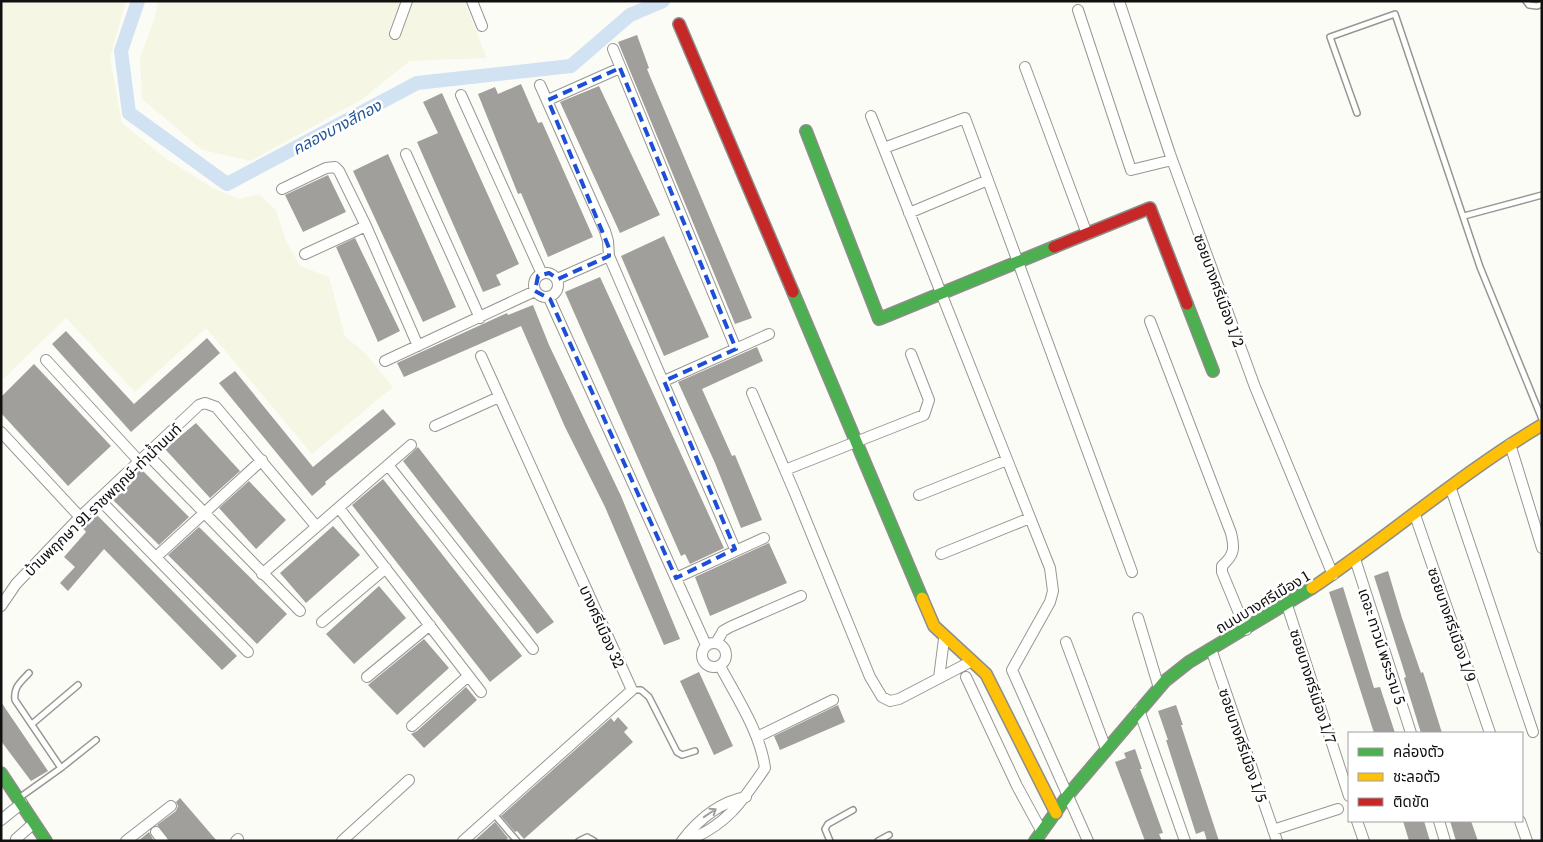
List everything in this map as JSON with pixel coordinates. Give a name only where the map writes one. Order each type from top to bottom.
[{"type":"street","points":[[394,34],[407,1]]},
{"type":"street","points":[[472,1],[482,26]]},
{"type":"street","name":"ซอยบางศรีเมือง 1/2","points":[[1119,1],[1172,160],[1255,388],[1333,575]]},
{"type":"street","points":[[1078,10],[1131,170],[1172,160]]},
{"type":"street","points":[[678,24],[857,441],[934,626],[944,639],[986,674],[1056,813]]},
{"type":"street","points":[[613,49],[736,348]]},
{"type":"street","points":[[1024,67],[1087,234]]},
{"type":"street","points":[[548,100],[620,68]]},
{"type":"street","points":[[540,85],[605,231],[609,256],[736,549]]},
{"type":"street","points":[[461,94],[542,274]]},
{"type":"street","points":[[871,116],[1050,568],[1053,591],[1050,602],[1012,670],[1088,841]]},
{"type":"street","points":[[884,148],[965,118],[1132,572]]},
{"type":"street","points":[[806,131],[879,319],[1150,208],[1213,372]]},
{"type":"street","points":[[406,154],[480,318]]},
{"type":"street","points":[[282,189],[326,168],[335,167],[343,176],[418,346]]},
{"type":"street","points":[[909,213],[988,180]]},
{"type":"street","points":[[305,254],[366,226]]},
{"type":"street","points":[[557,279],[609,256]]},
{"type":"street","points":[[542,274],[552,274],[557,279],[557,292],[550,298],[541,297],[536,291],[535,279],[542,274]]},
{"type":"street","points":[[385,361],[536,291]]},
{"type":"street","points":[[550,298],[676,578],[711,644]]},
{"type":"street","points":[[1150,321],[1232,533],[1233,556],[1222,566],[1222,572],[1246,630]]},
{"type":"street","points":[[664,381],[769,334]]},
{"type":"street","points":[[785,470],[924,415],[929,400],[911,354]]},
{"type":"street","name":"บางศรีเมือง 32","points":[[481,356],[632,690]]},
{"type":"street","points":[[46,360],[139,461]]},
{"type":"street","points":[[752,393],[870,677],[882,697],[890,701],[899,699],[972,661]]},
{"type":"street","points":[[435,426],[499,397]]},
{"type":"street","name":"บ้านพฤกษา 91 ราชพฤกษ์-ท่าน้ำนนท์","points":[[1,606],[16,584],[80,517],[199,405],[210,404],[262,460]]},
{"type":"street","name":"ถนนบางศรีเมือง 1","points":[[1039,836],[1068,795],[1139,710],[1158,688],[1189,662],[1246,630],[1333,575],[1510,444],[1542,425]]},
{"type":"street","points":[[1,432],[80,517]]},
{"type":"street","points":[[1510,444],[1542,548]]},
{"type":"street","points":[[262,574],[411,445]]},
{"type":"street","points":[[147,454],[300,611]]},
{"type":"street","points":[[156,557],[262,460],[316,526]]},
{"type":"street","points":[[920,495],[1007,460]]},
{"type":"street","points":[[388,465],[533,649]]},
{"type":"street","points":[[1451,489],[1533,732]]},
{"type":"street","points":[[99,499],[248,652]]},
{"type":"street","points":[[338,508],[430,625],[467,677],[481,692]]},
{"type":"street","name":"ซอยบางศรีเมือง 1/9","points":[[1415,515],[1490,732]]},
{"type":"street","points":[[941,554],[1030,518]]},
{"type":"street","points":[[676,578],[736,549],[764,538]]},
{"type":"street","name":"เดอะ ทาวน์ พระราม 5","points":[[1355,559],[1411,732]]},
{"type":"street","points":[[322,622],[386,568]]},
{"type":"street","points":[[711,644],[722,645],[726,653],[724,662],[720,666],[710,667],[705,664],[702,653],[723,631],[801,596]]},
{"type":"street","name":"ซอยบางศรีเมือง 1/7","points":[[1287,605],[1348,793]]},
{"type":"street","points":[[1138,618],[1158,688]]},
{"type":"street","points":[[367,677],[430,625]]},
{"type":"street","points":[[939,678],[944,639]]},
{"type":"street","points":[[1066,642],[1106,749]]},
{"type":"street","name":"ซอยบางศรีเมือง 1/5","points":[[1211,649],[1277,841]]},
{"type":"street","points":[[686,841],[704,834],[727,817],[746,797],[765,768],[763,753],[757,737],[720,666]]},
{"type":"street","points":[[412,726],[467,677]]},
{"type":"street","points":[[966,677],[1021,793],[1039,836]]},
{"type":"street","points":[[463,841],[632,690]]},
{"type":"street","points":[[757,737],[833,700]]},
{"type":"street","points":[[1139,710],[1185,841]]},
{"type":"street","points":[[1,774],[46,841]]},
{"type":"street","points":[[342,841],[409,780]]},
{"type":"street","points":[[682,841],[695,824],[730,800],[746,797]]},
{"type":"street","points":[[1,820],[20,801]]},
{"type":"street","points":[[126,841],[171,806]]},
{"type":"street","points":[[1273,830],[1338,809]]},
{"type":"street","points":[[1358,822],[1364,841]]},
{"type":"street","points":[[1439,822],[1445,841]]},
{"type":"street","points":[[1520,822],[1527,841]]},
{"type":"street","points":[[16,839],[34,823]]},
{"type":"street","points":[[156,832],[163,841]]},
{"type":"lane","points":[[1526,1],[1529,5],[1537,6],[1542,4]]},
{"type":"lane","points":[[1357,114],[1330,37],[1395,14],[1480,267],[1542,419]]},
{"type":"lane","points":[[1464,216],[1542,195]]},
{"type":"lane","points":[[30,673],[14,693],[15,700],[61,768]]},
{"type":"lane","points":[[32,724],[78,685]]},
{"type":"lane","points":[[632,690],[641,690],[649,697],[677,752],[682,755],[695,751]]},
{"type":"lane","points":[[20,801],[96,740]]},
{"type":"lane","points":[[830,841],[825,829],[828,824],[853,810]]},
{"type":"lane","points":[[493,813],[517,841]]},
{"type":"lane","points":[[878,841],[889,835]]},
{"type":"lane","points":[[579,841],[587,837],[594,841]]},
{"type":"highlighted area","points":[[620,68],[736,349],[664,381],[735,549],[676,578],[550,299],[535,291],[538,276],[549,273],[558,279],[609,256],[609,248],[548,100]]},
{"type":"green space","points":[[1,1],[126,1],[110,58],[122,123],[165,158],[213,188],[239,199],[259,194],[276,210],[286,241],[300,266],[329,277],[345,336],[365,353],[393,387],[312,454],[206,328],[135,392],[66,318],[1,381]]},
{"type":"green space","points":[[158,1],[464,1],[487,58],[410,61],[361,100],[251,161],[202,150],[142,99],[140,58],[155,17]]},
{"type":"building","points":[[637,35],[649,68],[647,69],[752,318],[735,324],[618,42]]},
{"type":"building","points":[[521,84],[538,123],[542,122],[593,237],[548,257],[521,193],[518,194],[478,94],[495,87],[498,94]]},
{"type":"building","points":[[599,86],[660,215],[620,233],[560,102]]},
{"type":"building","points":[[442,93],[519,264],[496,275],[501,285],[483,292],[417,142],[438,133],[423,102]]},
{"type":"building","points":[[388,154],[456,307],[423,322],[353,171]]},
{"type":"building","points":[[328,175],[346,212],[303,232],[285,195]]},
{"type":"building","points":[[664,236],[709,337],[664,356],[621,256]]},
{"type":"building","points":[[355,238],[400,331],[378,342],[336,247]]},
{"type":"building","points":[[600,277],[724,548],[690,564],[685,554],[681,556],[565,292]]},
{"type":"building","points":[[533,305],[549,345],[621,496],[680,639],[664,645],[605,507],[565,427],[521,326],[404,377],[397,363],[507,313],[508,315]]},
{"type":"building","points":[[66,331],[134,404],[207,338],[220,353],[131,432],[52,344]]},
{"type":"building","points":[[757,347],[763,361],[702,389],[732,456],[735,455],[762,520],[741,528],[715,463],[678,382]]},
{"type":"building","points":[[34,364],[111,446],[68,486],[1,413],[1,397]]},
{"type":"building","points":[[235,371],[313,467],[383,409],[396,424],[325,482],[326,484],[312,496],[219,383]]},
{"type":"building","points":[[196,423],[240,471],[210,498],[165,449]]},
{"type":"building","points":[[418,447],[554,622],[537,634],[403,461]]},
{"type":"building","points":[[141,469],[189,517],[159,545],[111,498]]},
{"type":"building","points":[[383,479],[522,656],[490,682],[352,505]]},
{"type":"building","points":[[249,481],[286,520],[256,549],[219,508]]},
{"type":"building","points":[[95,513],[237,656],[222,670],[104,549],[68,591],[60,583],[75,567],[64,557],[86,532],[82,527]]},
{"type":"building","points":[[333,526],[360,555],[306,603],[280,573]]},
{"type":"building","points":[[199,527],[287,614],[257,644],[168,555]]},
{"type":"building","points":[[769,543],[787,583],[710,616],[695,577]]},
{"type":"building","points":[[1388,571],[1402,618],[1421,673],[1423,672],[1442,732],[1421,732],[1404,678],[1406,677],[1374,576]]},
{"type":"building","points":[[379,586],[406,618],[354,664],[326,634]]},
{"type":"building","points":[[1343,587],[1374,688],[1380,687],[1395,732],[1374,732],[1329,592]]},
{"type":"building","points":[[424,639],[449,668],[397,715],[368,685]]},
{"type":"building","points":[[699,672],[733,746],[714,755],[680,681]]},
{"type":"building","points":[[466,687],[477,700],[424,748],[411,734],[417,731]]},
{"type":"building","points":[[1,702],[48,771],[31,781],[1,741]]},
{"type":"building","points":[[838,705],[845,722],[780,750],[774,736]]},
{"type":"building","points":[[1176,705],[1219,841],[1207,841],[1204,831],[1196,834],[1166,740],[1168,740],[1158,711]]},
{"type":"building","points":[[618,717],[628,728],[624,732],[633,742],[524,839],[517,831],[515,832],[501,816],[611,718],[614,722]]},
{"type":"building","points":[[1135,749],[1142,769],[1140,769],[1163,833],[1159,834],[1162,841],[1145,841],[1115,762],[1126,758],[1124,753]]},
{"type":"building","points":[[180,798],[217,841],[170,841],[157,825],[176,811],[178,806],[176,802]]},
{"type":"building","points":[[495,822],[508,838],[505,841],[474,841]]},
{"type":"building","points":[[1403,822],[1424,822],[1430,841],[1409,841]]},
{"type":"building","points":[[1450,822],[1471,822],[1478,841],[1456,841]]},
{"type":"building","points":[[149,832],[154,841],[138,841]]},
{"type":"waterway","name":"คลองบางสีทอง","points":[[138,1],[121,51],[129,113],[227,184],[417,83],[571,66],[630,15],[663,1]]},
{"type":"traffic: fast","points":[[806,131],[879,319],[1054,247]]},
{"type":"traffic: fast","points":[[793,292],[922,598]]},
{"type":"traffic: fast","points":[[1187,304],[1213,371]]},
{"type":"traffic: fast","points":[[1035,841],[1068,795],[1165,681],[1189,662],[1312,588]]},
{"type":"traffic: fast","points":[[1,773],[46,841]]},
{"type":"traffic: slow","points":[[1312,588],[1483,463],[1542,425]]},
{"type":"traffic: slow","points":[[922,598],[934,626],[986,674],[1056,813]]},
{"type":"traffic: jam","points":[[679,24],[793,292]]},
{"type":"traffic: jam","points":[[1054,247],[1150,208],[1187,304]]}]
